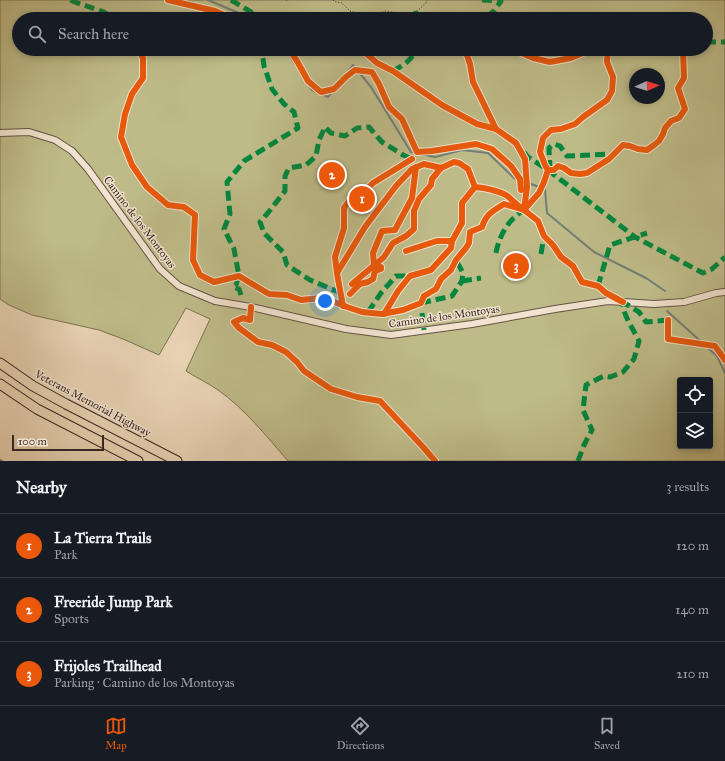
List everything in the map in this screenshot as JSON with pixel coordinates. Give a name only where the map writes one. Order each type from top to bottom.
[{"type":"highway","name":"Veterans Memorial Highway","points":[[0,362],[33,386],[177,461]]},
{"type":"highway","points":[[0,384],[37,409],[138,461]]},
{"type":"street","name":"Camino de los Montoyas","points":[[0,133],[29,132],[56,140],[72,151],[88,169],[160,269],[179,286],[215,300],[346,329],[391,335],[472,324],[608,301],[654,304],[684,302],[725,292]]},
{"type":"path","points":[[333,0],[342,3],[350,11],[354,12]]},
{"type":"path","points":[[414,12],[426,3],[427,0]]},
{"type":"shaded area","points":[[0,0],[725,0],[725,461],[288,461],[255,424],[228,397],[186,371],[210,319],[186,308],[159,355],[99,330],[32,315],[9,305],[0,299]]},
{"type":"waterway","points":[[208,0],[236,12]]},
{"type":"waterway","points":[[290,56],[312,90],[328,97],[353,65],[371,87],[411,152],[435,157],[462,150],[488,153],[514,178],[545,189],[547,213],[594,252],[646,278],[665,291]]},
{"type":"waterway","points":[[667,311],[717,356],[725,373]]},
{"type":"marked path","points":[[71,0],[104,12]]},
{"type":"marked path","points":[[231,0],[251,12]]},
{"type":"marked path","points":[[482,0],[501,1],[493,12]]},
{"type":"marked path","points":[[713,42],[725,42]]},
{"type":"marked path","points":[[241,295],[239,289],[233,287],[236,285],[239,276],[234,249],[224,229],[230,214],[227,182],[244,161],[298,128],[294,112],[284,104],[272,89],[264,66],[263,56]]},
{"type":"marked path","points":[[393,71],[406,63],[412,56]]},
{"type":"marked path","points":[[341,293],[310,280],[287,265],[283,252],[264,233],[260,222],[285,191],[285,176],[289,168],[306,165],[316,156],[319,140],[325,127],[331,133],[345,136],[357,128],[369,127],[382,142],[414,160]]},
{"type":"marked path","points":[[550,170],[549,148],[554,144],[560,146],[567,156],[613,154]]},
{"type":"marked path","points":[[524,152],[528,157],[548,170],[635,237],[703,273],[712,269],[725,257]]},
{"type":"marked path","points":[[496,253],[498,243],[505,229],[511,220],[525,209]]},
{"type":"marked path","points":[[598,286],[610,245],[647,233]]},
{"type":"marked path","points":[[541,254],[544,236]]},
{"type":"marked path","points":[[421,303],[452,296],[462,281],[463,273],[456,260]]},
{"type":"marked path","points":[[368,312],[381,293],[396,276],[410,276]]},
{"type":"marked path","points":[[462,281],[481,278]]},
{"type":"marked path","points":[[621,301],[639,312],[646,322],[668,320],[668,323]]},
{"type":"marked path","points":[[578,461],[592,430],[583,410],[586,385],[604,376],[610,377],[623,372],[634,359],[639,341],[626,317],[623,302]]},
{"type":"marked path","points":[[422,313],[424,330]]},
{"type":"cycle path","points":[[168,0],[217,12]]},
{"type":"cycle path","points":[[142,56],[143,78],[132,94],[125,114],[121,137],[132,165],[147,187],[168,205],[184,207],[195,215],[193,260],[200,275],[214,282],[239,276],[269,294],[287,295],[301,300],[321,298],[362,312],[382,314],[403,310],[421,303],[424,296],[436,289],[441,279],[451,270],[456,260],[469,243],[470,232],[482,227],[490,213],[504,204],[524,210]]},
{"type":"cycle path","points":[[294,56],[308,81],[321,92],[334,89],[355,70],[372,72],[389,107],[402,119],[417,152],[476,144],[492,149],[511,166],[520,179],[521,190]]},
{"type":"cycle path","points":[[369,56],[377,63],[393,71],[442,105],[477,124],[496,129],[516,143],[525,159],[527,187],[524,210],[538,221],[544,236],[553,245],[561,257],[573,266],[582,282],[598,286],[606,293],[623,302]]},
{"type":"cycle path","points":[[467,56],[473,82],[496,129]]},
{"type":"cycle path","points":[[529,56],[550,62],[576,56]]},
{"type":"cycle path","points":[[524,210],[539,193],[548,170],[540,152],[543,138],[551,130],[561,129],[575,124],[607,100],[612,91],[613,77],[607,62],[607,56]]},
{"type":"cycle path","points":[[548,170],[554,170],[558,166],[571,173],[587,173],[609,159],[623,145],[647,150],[659,141],[665,128],[671,121],[679,118],[685,109],[678,88],[684,78],[683,56]]},
{"type":"cycle path","points":[[337,273],[335,257],[344,228],[344,208],[352,197],[366,190],[373,183],[412,159]]},
{"type":"cycle path","points":[[343,306],[337,273],[365,227],[396,186],[412,169],[424,164],[441,168],[454,162],[459,163],[468,169],[475,187],[490,189],[504,194],[519,206]]},
{"type":"cycle path","points":[[350,294],[360,284],[373,279],[375,271],[381,269],[381,267],[374,266],[373,253],[382,231],[395,230],[412,198],[416,167]]},
{"type":"cycle path","points":[[352,284],[384,257],[393,243],[406,236],[414,229],[414,211],[419,199],[431,185],[432,179],[441,168]]},
{"type":"cycle path","points":[[406,251],[437,241],[452,241],[462,223],[462,203],[475,187]]},
{"type":"cycle path","points":[[384,314],[398,291],[410,276],[431,270],[451,248],[452,241]]},
{"type":"cycle path","points":[[251,307],[250,320],[243,318],[234,322],[239,328],[258,342],[272,345],[286,352],[304,371],[331,389],[357,397],[380,401],[435,461]]},
{"type":"cycle path","points":[[668,320],[668,339],[715,346],[725,360]]},
{"type":"place","name":"Freeride Jump Park","points":[[332,175]]},
{"type":"place","name":"La Tierra Trails","points":[[362,199]]},
{"type":"place","name":"Frijoles Trailhead","points":[[516,266]]}]
